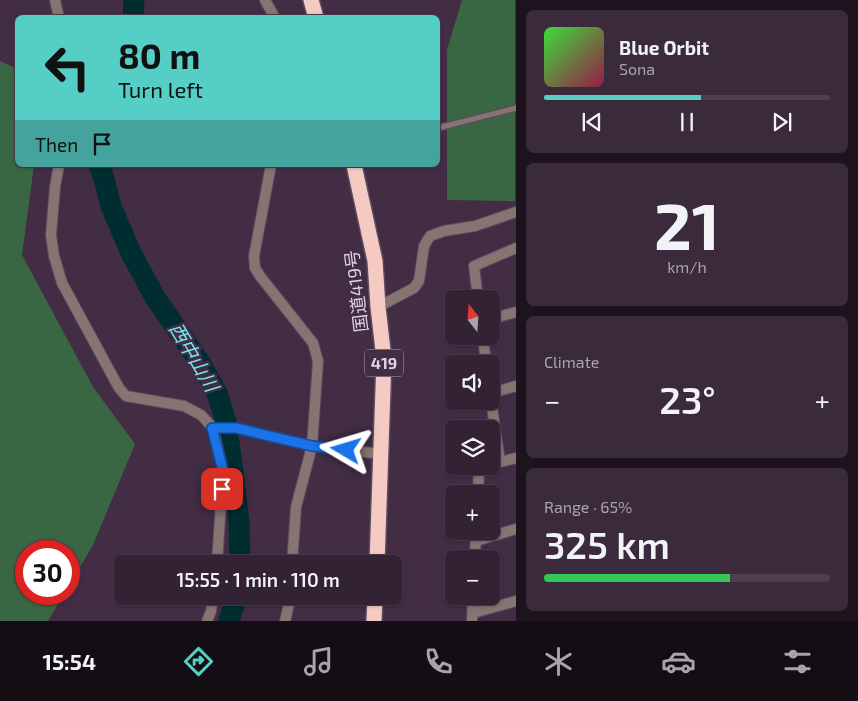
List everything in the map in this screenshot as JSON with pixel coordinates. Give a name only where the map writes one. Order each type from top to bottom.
[{"type":"highway","points":[[311,0],[315,15]]},
{"type":"highway","name":"国道419号","points":[[354,167],[375,261],[384,358],[377,555]]},
{"type":"highway","points":[[374,621],[375,605]]},
{"type":"street","points":[[55,0],[58,15]]},
{"type":"street","points":[[265,0],[272,15]]},
{"type":"street","points":[[59,167],[51,235],[54,256],[62,283],[119,388],[126,396],[184,406],[202,415],[215,428],[223,471],[218,555]]},
{"type":"street","points":[[271,167],[254,256],[255,268],[268,288],[313,343],[318,361],[312,446],[296,507],[293,555]]},
{"type":"street","points":[[378,307],[414,288],[419,281],[424,246],[430,236],[444,231],[475,226],[516,212]]},
{"type":"street","points":[[477,290],[474,266],[516,248]]},
{"type":"street","points":[[500,316],[516,312]]},
{"type":"street","points":[[500,390],[516,386]]},
{"type":"street","points":[[215,428],[236,428],[312,446],[381,454]]},
{"type":"street","points":[[500,463],[516,458]]},
{"type":"street","points":[[500,532],[516,529]]},
{"type":"street","points":[[473,617],[516,601]]},
{"type":"street","points":[[207,621],[212,605]]},
{"type":"street","points":[[286,621],[289,605]]},
{"type":"lane","points":[[440,127],[516,108]]},
{"type":"green space","points":[[462,0],[515,0],[515,201],[447,200],[447,50]]},
{"type":"green space","points":[[0,61],[15,68],[15,167],[34,167],[22,255],[93,387],[135,444],[93,545],[80,567],[80,540],[15,540],[15,605],[57,605],[48,621],[0,621]]},
{"type":"waterway","name":"西中山川","points":[[133,15],[134,0]]},
{"type":"waterway","name":"西中山川","points":[[100,167],[111,206],[131,253],[156,299],[201,364],[217,393],[226,422],[231,456],[239,521],[240,555]]},
{"type":"waterway","name":"西中山川","points":[[229,621],[234,605]]},
{"type":"route","points":[[222,489],[223,471],[212,428],[236,428],[312,446],[346,450]]}]
